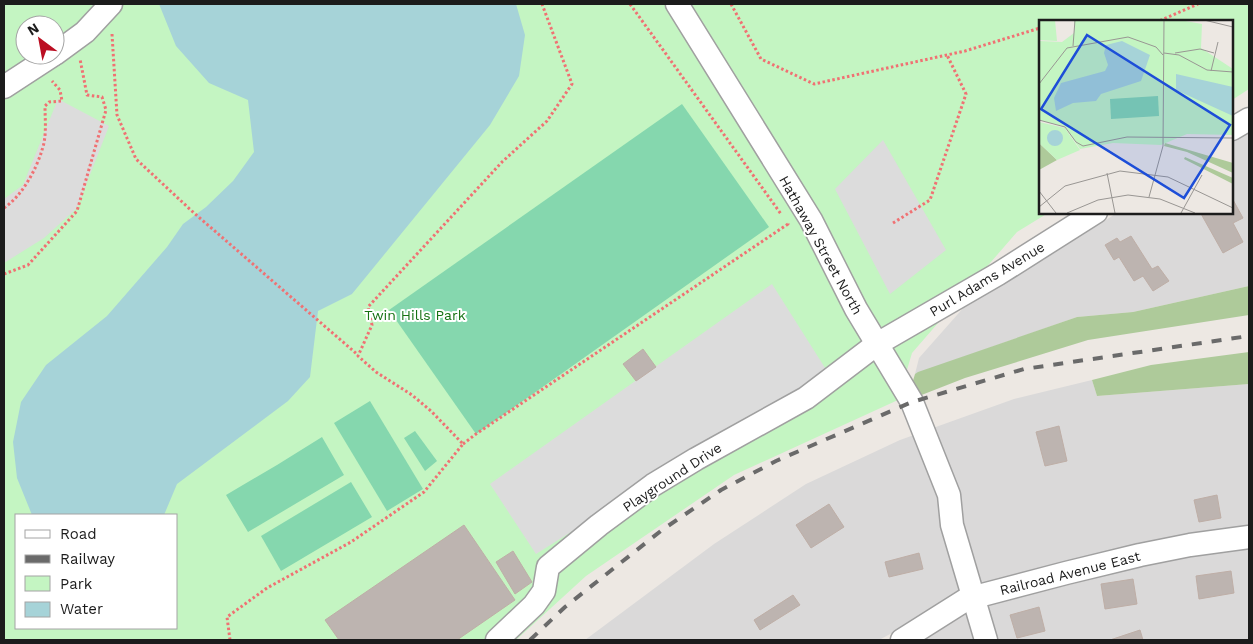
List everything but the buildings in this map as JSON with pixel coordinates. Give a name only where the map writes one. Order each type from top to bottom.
[{"type":"street","points":[[65,46],[85,32],[111,4]]},
{"type":"street","name":"Hathaway Street North","points":[[677,4],[811,220],[856,309],[912,402],[949,495],[952,525],[986,640]]},
{"type":"street","points":[[4,88],[38,65]]},
{"type":"street","points":[[1233,128],[1249,119]]},
{"type":"street","name":"Purl Adams Avenue","points":[[877,344],[998,274],[1093,214]]},
{"type":"street","name":"Playground Drive","points":[[497,640],[534,605],[544,590],[548,567],[600,525],[653,485],[696,458],[806,398],[877,344]]},
{"type":"street","name":"Railroad Avenue East","points":[[902,640],[967,599],[1140,555],[1190,545],[1249,537]]},
{"type":"path","points":[[358,356],[372,325],[368,307],[502,162],[547,122],[572,84],[542,4]]},
{"type":"path","points":[[230,640],[227,617],[267,588],[351,542],[424,492],[463,444],[476,434],[788,224],[630,4]]},
{"type":"path","points":[[731,4],[761,59],[814,84],[948,55],[1039,28]]},
{"type":"path","points":[[1161,20],[1198,4]]},
{"type":"path","points":[[112,28],[117,115],[136,159],[194,213],[376,372],[418,400],[463,444]]},
{"type":"path","points":[[4,274],[28,264],[77,211],[106,110],[102,97],[86,95],[79,52]]},
{"type":"path","points":[[893,223],[930,200],[966,94],[948,55]]},
{"type":"path","points":[[4,208],[18,198],[43,149],[45,106],[49,102],[62,101],[60,90],[53,82],[46,79]]},
{"type":"shaded area","points":[[58,99],[109,126],[77,208],[44,238],[4,263],[4,199],[23,185]]},
{"type":"shaded area","points":[[1249,132],[1249,286],[1133,312],[1077,317],[915,374],[919,358],[965,306],[1115,214],[1233,214],[1233,141]]},
{"type":"shaded area","points":[[883,140],[946,250],[890,294],[835,189]]},
{"type":"shaded area","points":[[772,284],[827,371],[536,554],[490,484]]},
{"type":"shaded area","points":[[1092,380],[1097,396],[1249,384],[1249,526],[1187,534],[1062,562],[979,585],[962,525],[960,504],[962,503],[958,485],[955,484],[933,428],[1014,399]]},
{"type":"shaded area","points":[[914,435],[939,497],[961,590],[892,633],[879,640],[585,640],[714,544],[806,484]]},
{"type":"shaded area","points":[[1249,548],[1249,640],[996,640],[985,606],[1144,566],[1193,556]]},
{"type":"shaded area","points":[[967,613],[975,640],[923,640]]},
{"type":"green space","name":"Twin Hills Park","points":[[4,4],[1249,4],[1249,89],[1233,99],[1233,20],[1039,20],[1039,214],[1046,214],[1017,232],[912,353],[898,400],[734,475],[586,576],[516,640],[4,640]]},
{"type":"green space","points":[[682,104],[769,227],[476,434],[389,310]]},
{"type":"green space","points":[[1249,286],[1249,315],[1088,340],[965,378],[919,396],[912,384],[915,374],[918,372],[1077,317],[1133,312]]},
{"type":"green space","points":[[1249,352],[1249,384],[1097,396],[1092,380],[1151,365]]},
{"type":"green space","points":[[370,401],[423,489],[387,511],[334,423]]},
{"type":"green space","points":[[415,431],[437,461],[425,471],[404,438]]},
{"type":"green space","points":[[322,437],[344,475],[248,532],[226,495]]},
{"type":"green space","points":[[351,482],[372,517],[281,571],[261,536]]},
{"type":"water","points":[[159,4],[516,4],[525,35],[519,76],[490,125],[352,294],[318,311],[310,377],[288,401],[177,484],[164,514],[32,514],[17,478],[13,442],[21,402],[46,365],[107,316],[167,247],[183,224],[206,207],[233,181],[254,152],[248,100],[209,83],[176,46]]},
{"type":"railway","points":[[530,640],[565,607],[662,530],[721,490],[776,461],[912,402],[1024,369],[1249,336]]}]
